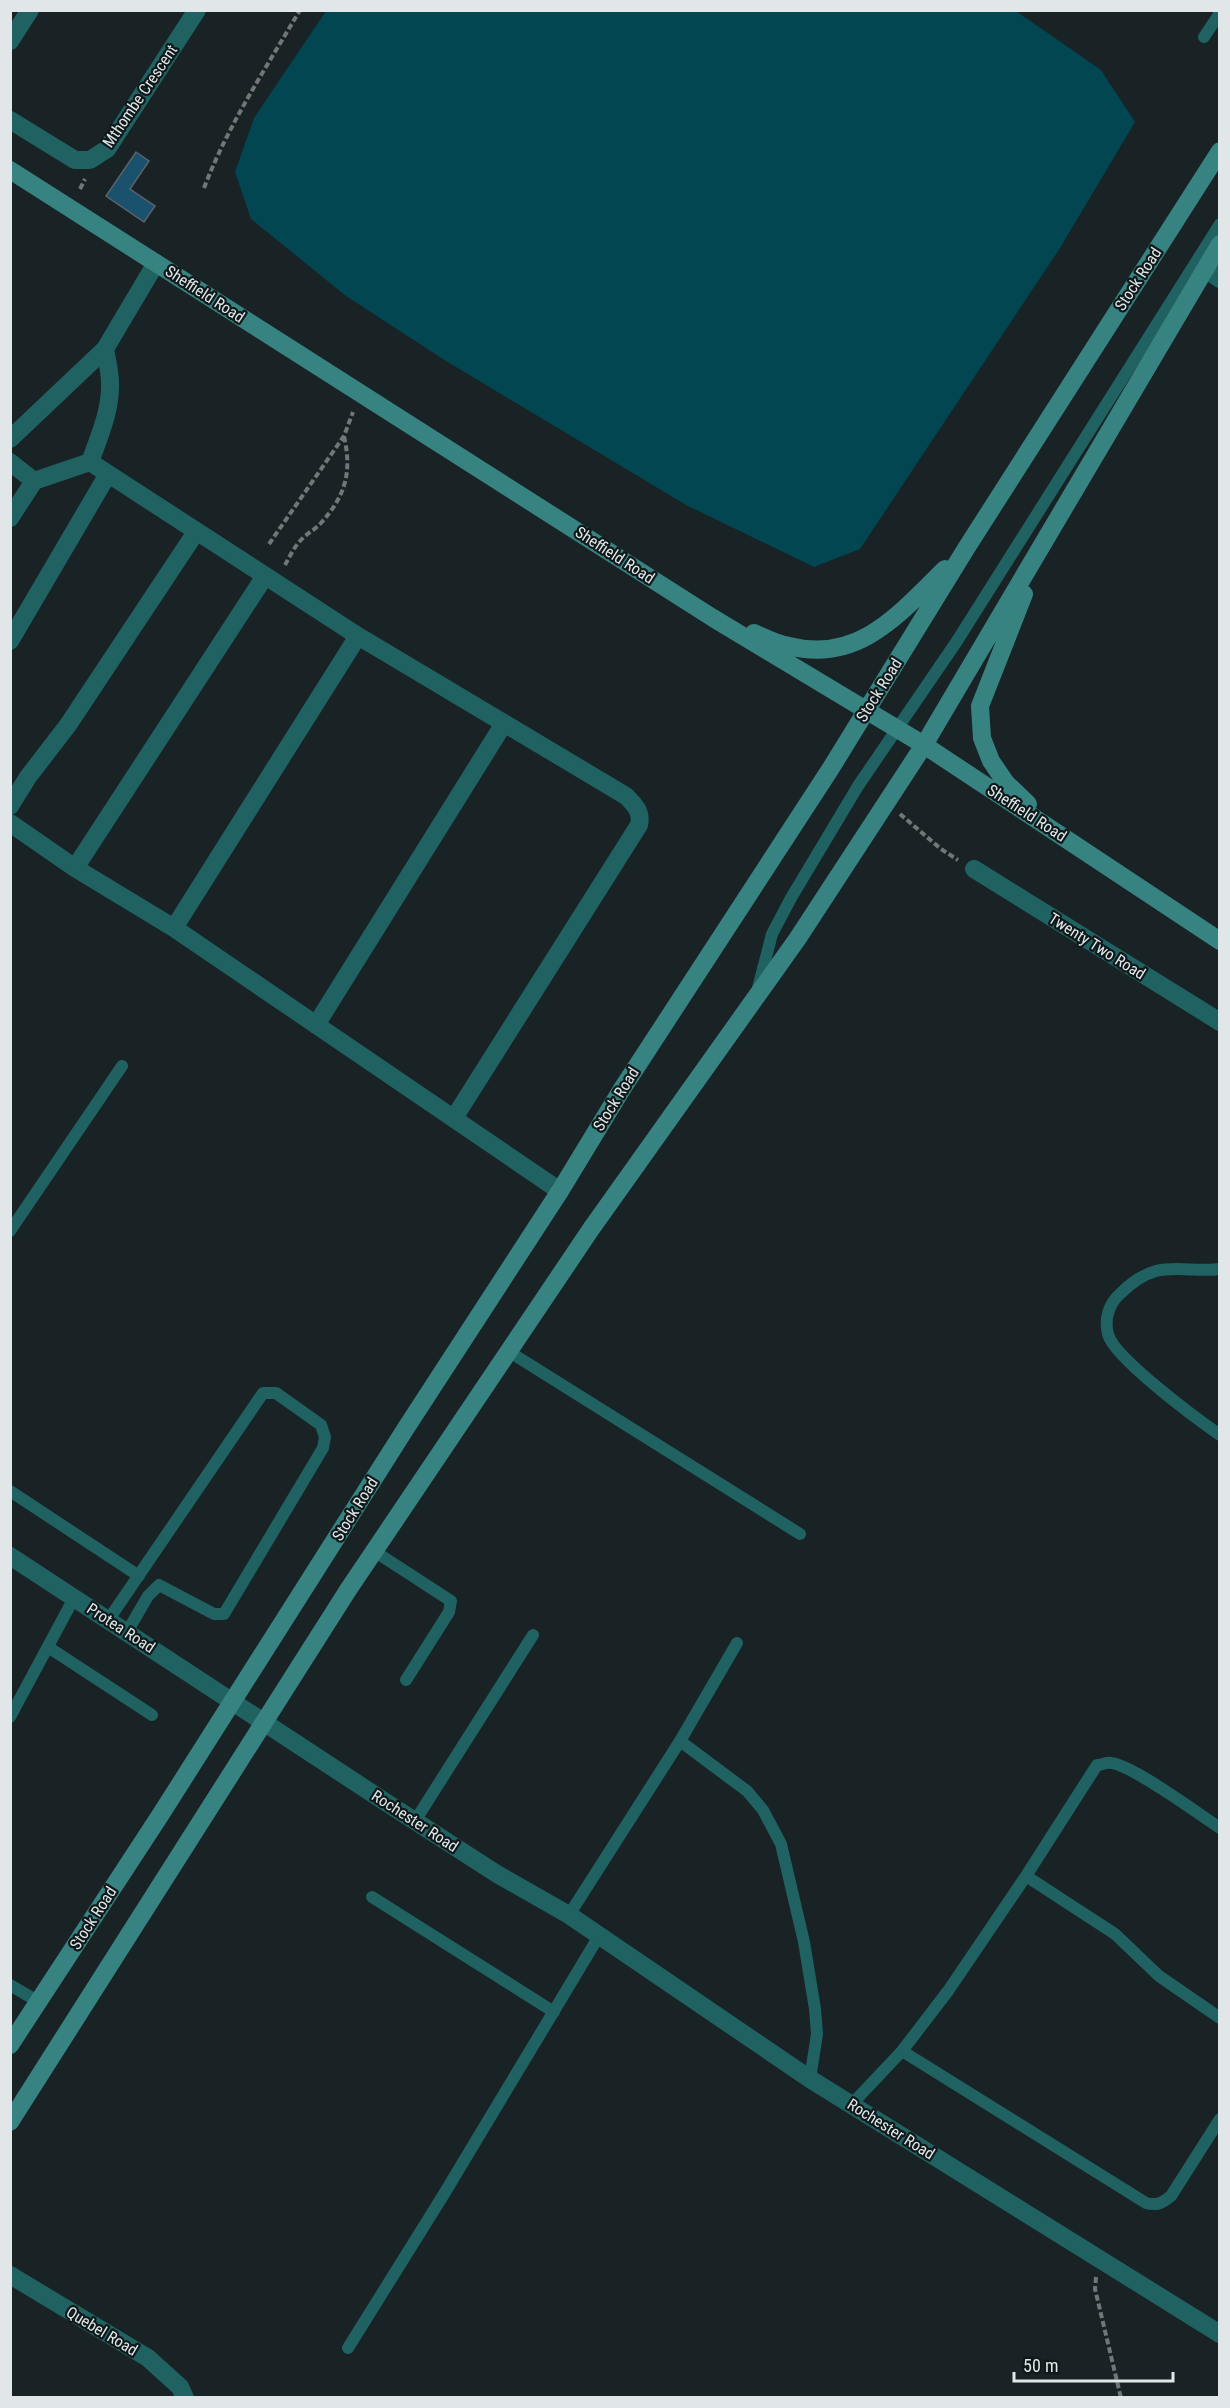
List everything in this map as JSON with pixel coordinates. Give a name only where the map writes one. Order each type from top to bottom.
[{"type":"main road","name":"Stock Road","points":[[10,2045],[560,1191],[622,1089],[831,768],[967,547],[1220,151]]},
{"type":"main road","name":"Sheffield Road","points":[[10,170],[713,618],[832,691],[898,728],[1220,941]]},
{"type":"main road","points":[[10,2122],[374,1551],[591,1229],[798,938],[924,745],[1039,553],[1212,274],[1220,244]]},
{"type":"main road","points":[[713,618],[789,646],[817,650],[845,646],[866,638],[887,625],[967,547]]},
{"type":"main road","points":[[1039,553],[980,706],[982,738],[991,761],[1006,783],[1069,840]]},
{"type":"street","points":[[10,41],[30,10]]},
{"type":"street","name":"Mthombe Crescent","points":[[10,120],[75,160],[90,160],[107,149],[196,10]]},
{"type":"street","points":[[10,439],[105,350],[156,263]]},
{"type":"street","points":[[90,462],[103,428],[108,404],[110,383],[105,350]]},
{"type":"street","points":[[10,462],[34,481]]},
{"type":"street","points":[[90,462],[358,636],[503,725],[626,796],[639,811],[639,825],[454,1118]]},
{"type":"street","points":[[10,518],[34,481],[90,462]]},
{"type":"street","points":[[10,640],[108,474]]},
{"type":"street","points":[[10,806],[28,777],[68,725],[196,532]]},
{"type":"street","points":[[75,868],[270,579]]},
{"type":"street","points":[[174,928],[358,636]]},
{"type":"street","points":[[316,1025],[503,725]]},
{"type":"street","points":[[10,823],[75,868],[174,928],[560,1191]]},
{"type":"street","name":"Twenty Two Road","points":[[974,869],[1220,1022]]},
{"type":"street","name":"Protea Road","points":[[10,1556],[109,1619],[263,1723]]},
{"type":"street","name":"Rochester Road","points":[[263,1723],[497,1874],[569,1915],[810,2079],[1220,2334]]},
{"type":"street","name":"Quebel Road","points":[[10,2275],[148,2358],[180,2387],[186,2397]]},
{"type":"lane","points":[[1204,37],[1220,13]]},
{"type":"lane","points":[[756,995],[772,934],[858,786],[957,641],[1220,224]]},
{"type":"lane","points":[[10,1231],[122,1066]]},
{"type":"lane","points":[[1220,1269],[1204,1272],[1158,1271],[1142,1277],[1116,1297],[1107,1320],[1108,1335],[1122,1355],[1192,1415],[1220,1435]]},
{"type":"lane","points":[[508,1351],[800,1534]]},
{"type":"lane","points":[[109,1619],[263,1393],[276,1393],[321,1425],[325,1437],[322,1448],[224,1614],[214,1614],[159,1585],[148,1596],[127,1632]]},
{"type":"lane","points":[[10,1491],[139,1576]]},
{"type":"lane","points":[[374,1551],[451,1600],[449,1612],[406,1680]]},
{"type":"lane","points":[[10,1717],[74,1598]]},
{"type":"lane","points":[[415,1821],[533,1635]]},
{"type":"lane","points":[[569,1915],[680,1741],[737,1643]]},
{"type":"lane","points":[[48,1647],[152,1715]]},
{"type":"lane","points":[[680,1741],[747,1791],[763,1810],[781,1844],[804,1942],[815,2009],[817,2034],[810,2079]]},
{"type":"lane","points":[[852,2105],[902,2051],[948,1991],[1026,1876],[1097,1765],[1111,1763],[1121,1766],[1167,1792],[1220,1828]]},
{"type":"lane","points":[[1026,1876],[1115,1934],[1159,1976],[1220,2018]]},
{"type":"lane","points":[[372,1897],[554,2012]]},
{"type":"lane","points":[[348,2348],[599,1936]]},
{"type":"lane","points":[[10,1985],[39,2002]]},
{"type":"lane","points":[[902,2051],[1146,2203],[1154,2205],[1162,2203],[1171,2196],[1220,2119]]},
{"type":"path","points":[[204,188],[215,160],[244,105],[300,10]]},
{"type":"path","points":[[269,544],[345,436],[353,412]]},
{"type":"path","points":[[270,579],[302,538],[320,525],[338,502],[345,487],[348,452],[345,436]]},
{"type":"path","points":[[899,813],[941,849],[974,869]]},
{"type":"path","points":[[1097,2259],[1095,2289],[1121,2397]]},
{"type":"shaded area","points":[[326,11],[1016,11],[1101,70],[1135,122],[1060,248],[860,549],[814,567],[686,505],[446,361],[346,296],[251,219],[235,172],[254,118]]},
{"type":"building","points":[[136,152],[149,161],[130,189],[155,206],[144,222],[106,196]]}]
